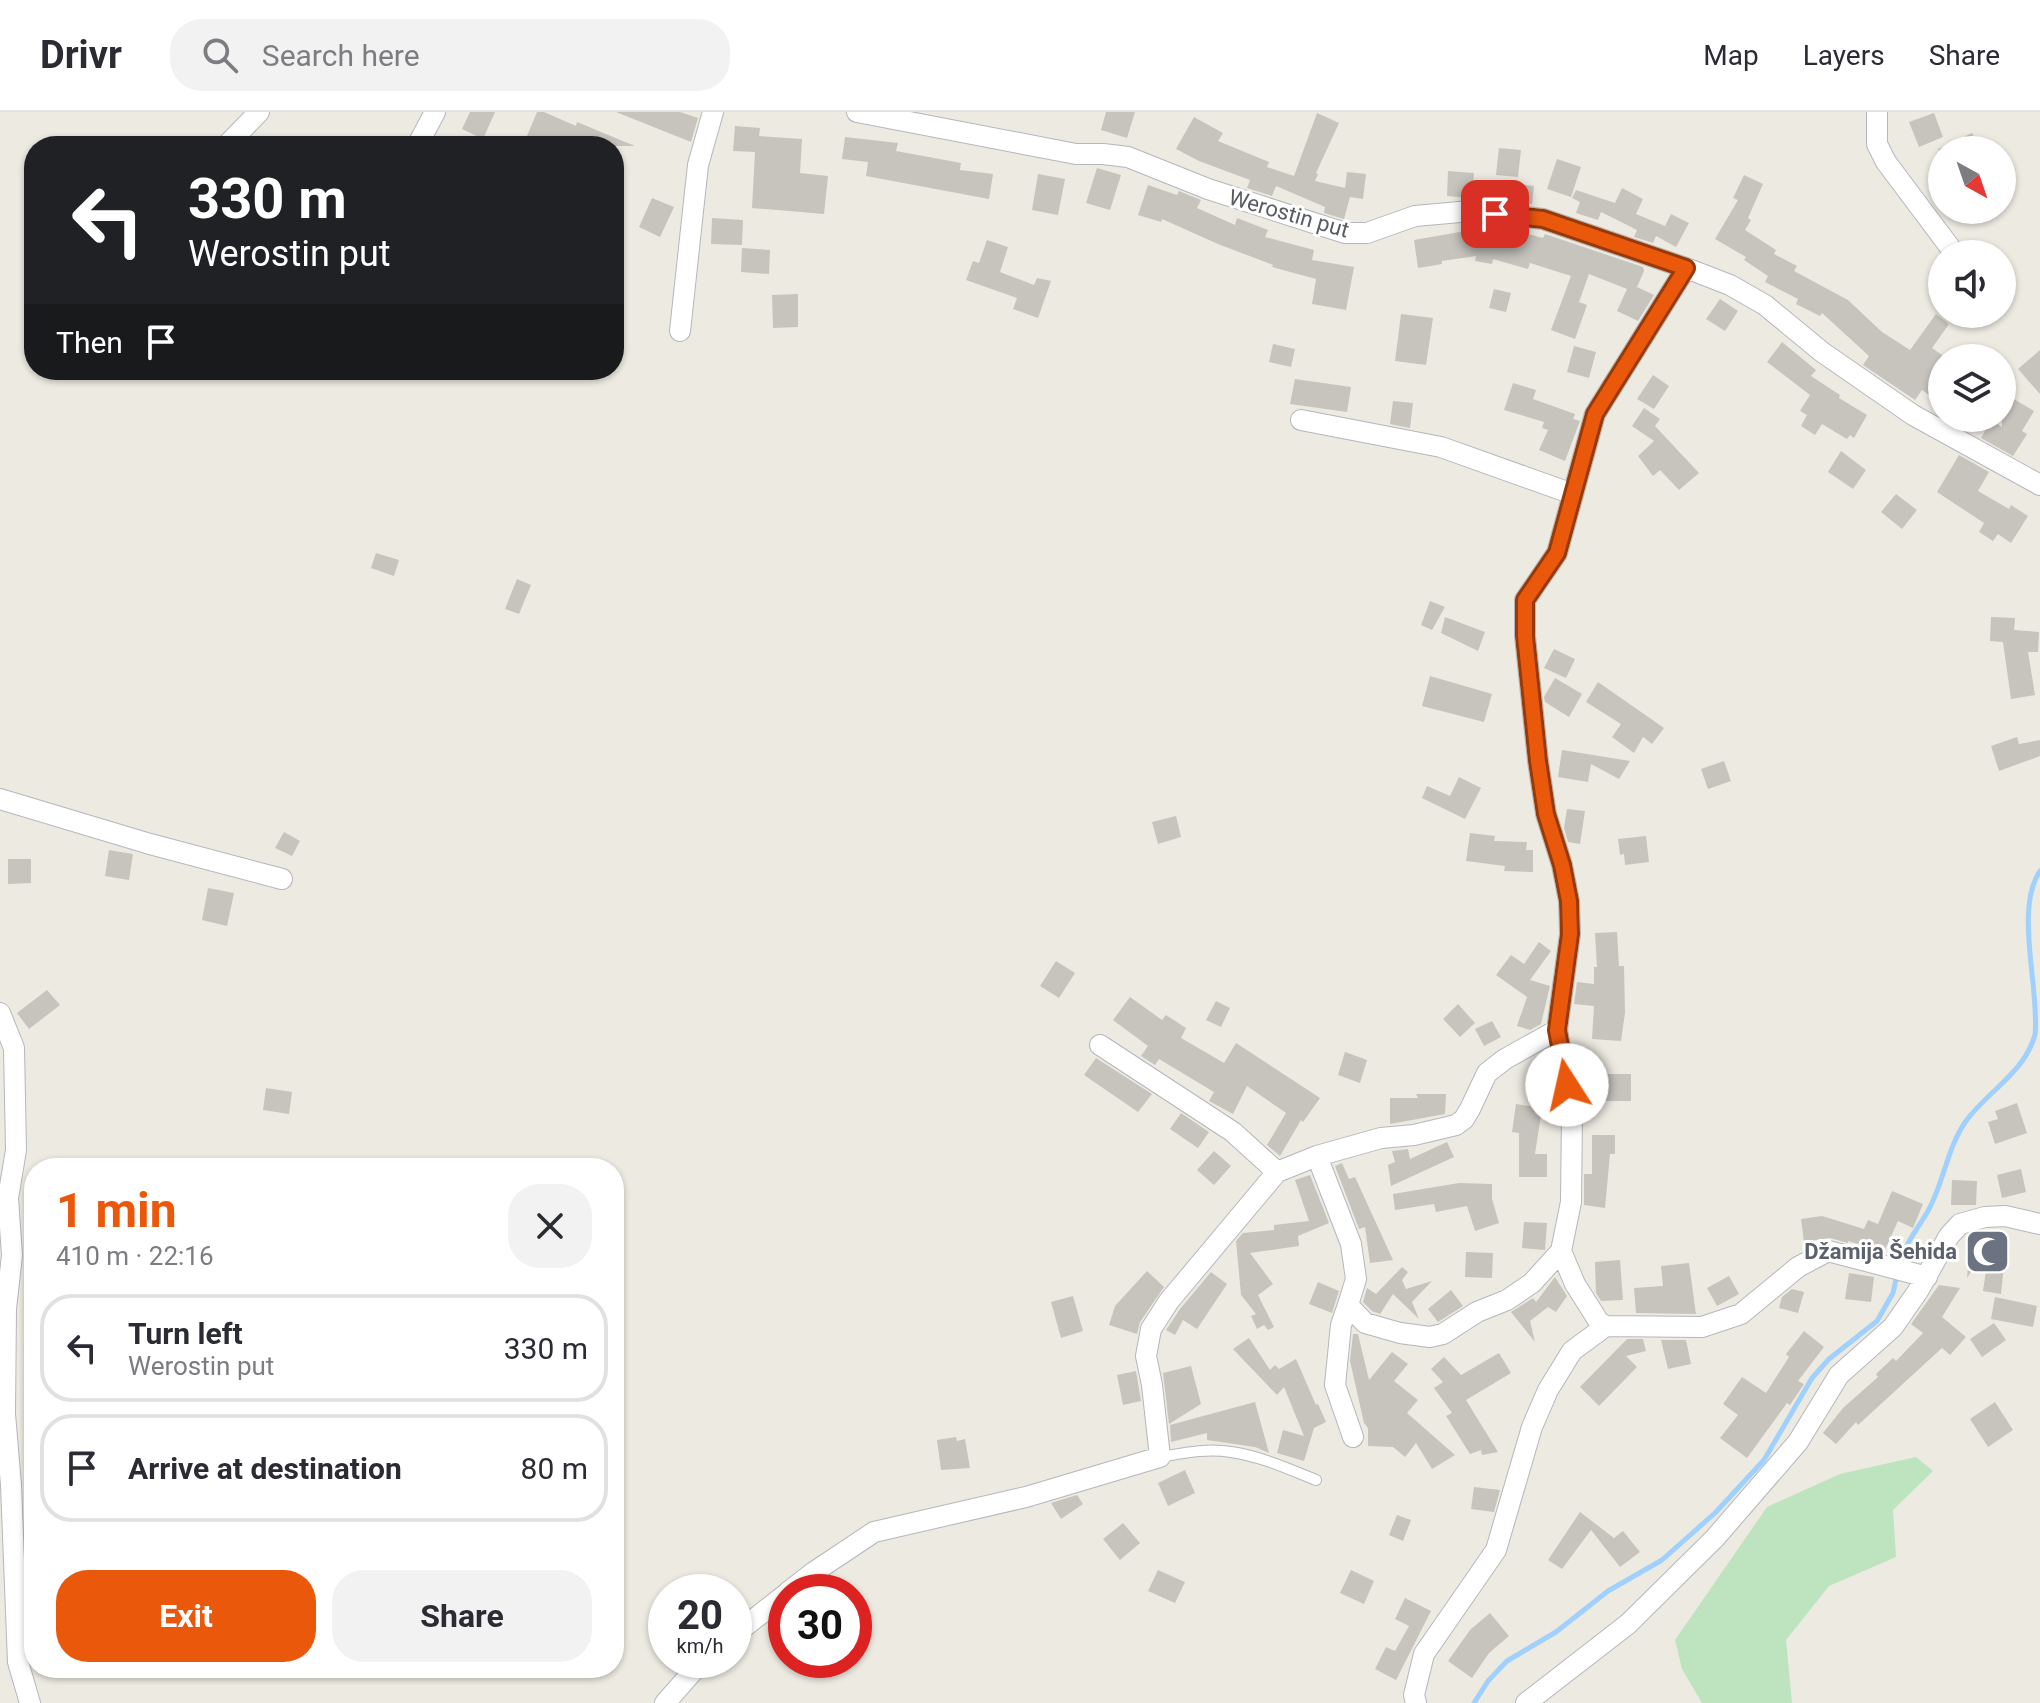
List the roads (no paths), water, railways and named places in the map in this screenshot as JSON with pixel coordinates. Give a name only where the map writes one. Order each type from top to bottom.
[{"type":"street","points":[[236,136],[259,112]]},
{"type":"street","points":[[422,136],[435,112]]},
{"type":"street","points":[[680,331],[698,165],[713,112]]},
{"type":"street","name":"Werostin put","points":[[857,112],[1061,152],[1128,157],[1208,189],[1345,233],[1367,233],[1415,216],[1471,211],[1543,219],[1730,285],[1765,305],[1822,352],[1913,415],[2040,485]]},
{"type":"street","points":[[1877,112],[1877,144],[1886,162],[1944,240]]},
{"type":"street","points":[[1348,1305],[1365,1323],[1400,1333],[1430,1337],[1443,1334],[1532,1283],[1561,1251],[1571,1202],[1572,1112],[1557,1030],[1570,934],[1569,901],[1562,865],[1546,814],[1538,761],[1525,636],[1525,600],[1557,553],[1595,414],[1686,268]]},
{"type":"street","points":[[1301,420],[1441,447],[1573,494]]},
{"type":"street","points":[[0,799],[282,879]]},
{"type":"street","points":[[0,1013],[14,1048],[16,1150],[8,1198],[12,1255],[6,1309],[5,1414],[18,1662],[30,1703]]},
{"type":"street","points":[[811,1574],[874,1532],[1026,1497],[1160,1457],[1146,1356],[1151,1329],[1169,1301],[1277,1172],[1317,1156],[1381,1138],[1414,1135],[1456,1125],[1470,1109],[1487,1073],[1505,1059],[1557,1030]]},
{"type":"street","points":[[1100,1045],[1233,1132],[1277,1172]]},
{"type":"street","points":[[1317,1156],[1351,1244],[1356,1279],[1341,1325],[1335,1385],[1353,1437]]},
{"type":"street","points":[[1526,1703],[1628,1624],[1715,1538],[1798,1442],[1839,1375],[1893,1327],[1960,1224],[1985,1217],[2005,1216],[2040,1224]]},
{"type":"street","points":[[1561,1251],[1575,1284],[1599,1322],[1606,1326],[1702,1327],[1741,1314],[1798,1267],[1828,1251],[1927,1277]]},
{"type":"street","points":[[1416,1703],[1414,1695],[1424,1654],[1496,1550],[1532,1427],[1548,1390],[1572,1351],[1606,1326]]},
{"type":"street","points":[[752,1621],[768,1608]]},
{"type":"street","points":[[665,1703],[687,1678]]},
{"type":"lane","points":[[1160,1457],[1203,1450],[1230,1451],[1316,1480]]},
{"type":"waterway","points":[[1900,1265],[1908,1243],[1933,1200],[1960,1131],[1975,1110],[2023,1060],[2035,1035],[2028,927],[2033,887],[2040,871]]},
{"type":"waterway","points":[[1474,1703],[1488,1681],[1507,1661],[1556,1632],[1608,1591],[1662,1560],[1715,1513],[1764,1460],[1812,1378],[1829,1359],[1877,1321],[1893,1293],[1897,1275]]},
{"type":"place","name":"Džamija Šehida","points":[[1988,1251]]}]
